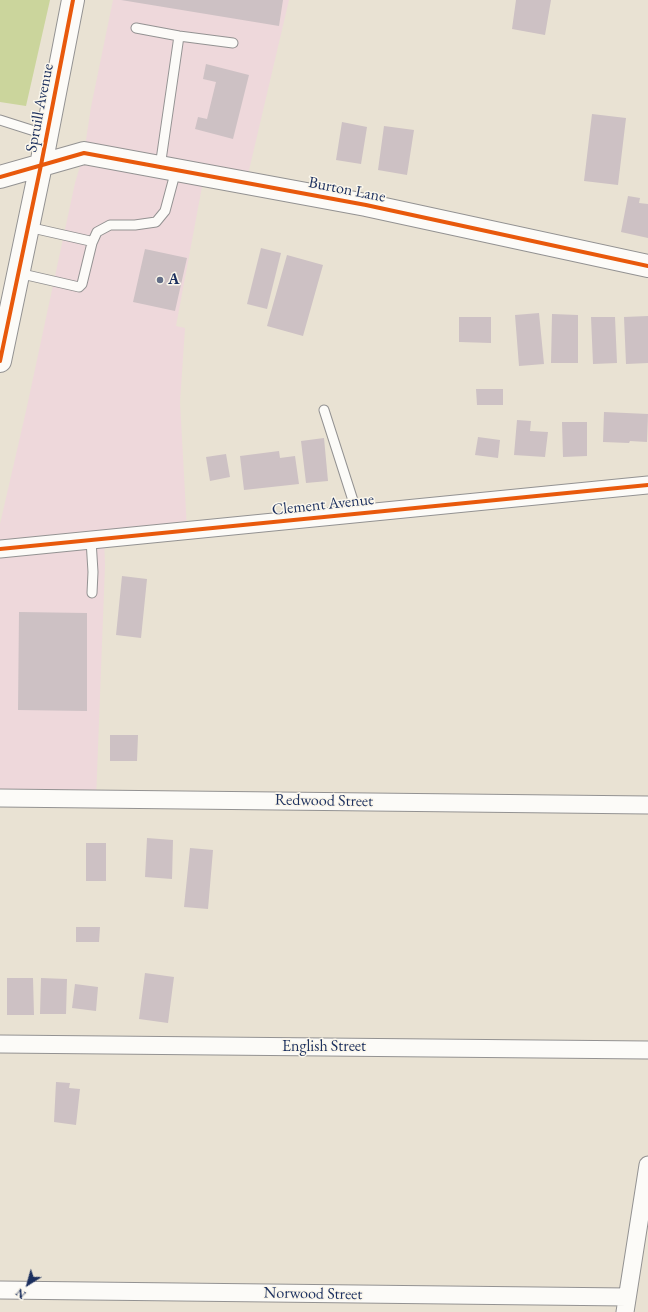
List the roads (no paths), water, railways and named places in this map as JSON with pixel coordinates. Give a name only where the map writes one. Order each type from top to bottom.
[{"type":"street","name":"Spruill Avenue","points":[[0,361],[41,165],[73,0]]},
{"type":"street","name":"Burton Lane","points":[[0,177],[84,153],[366,205],[648,266]]},
{"type":"street","name":"Clement Avenue","points":[[0,549],[648,485]]},
{"type":"street","name":"Redwood Street","points":[[0,798],[648,804]]},
{"type":"street","name":"English Street","points":[[0,1044],[648,1050]]},
{"type":"street","points":[[626,1305],[648,1165]]},
{"type":"street","name":"Norwood Street","points":[[0,1290],[626,1305]]},
{"type":"lane","points":[[136,28],[232,43]]},
{"type":"lane","points":[[18,273],[79,287],[82,284],[92,243],[97,232],[110,225],[135,225],[156,222],[165,211],[180,36]]},
{"type":"lane","points":[[0,120],[46,135]]},
{"type":"lane","points":[[28,227],[90,241],[92,243]]},
{"type":"lane","points":[[324,410],[357,514]]},
{"type":"lane","points":[[91,540],[93,572],[92,593]]},
{"type":"place","name":"A","points":[[160,280]]}]
